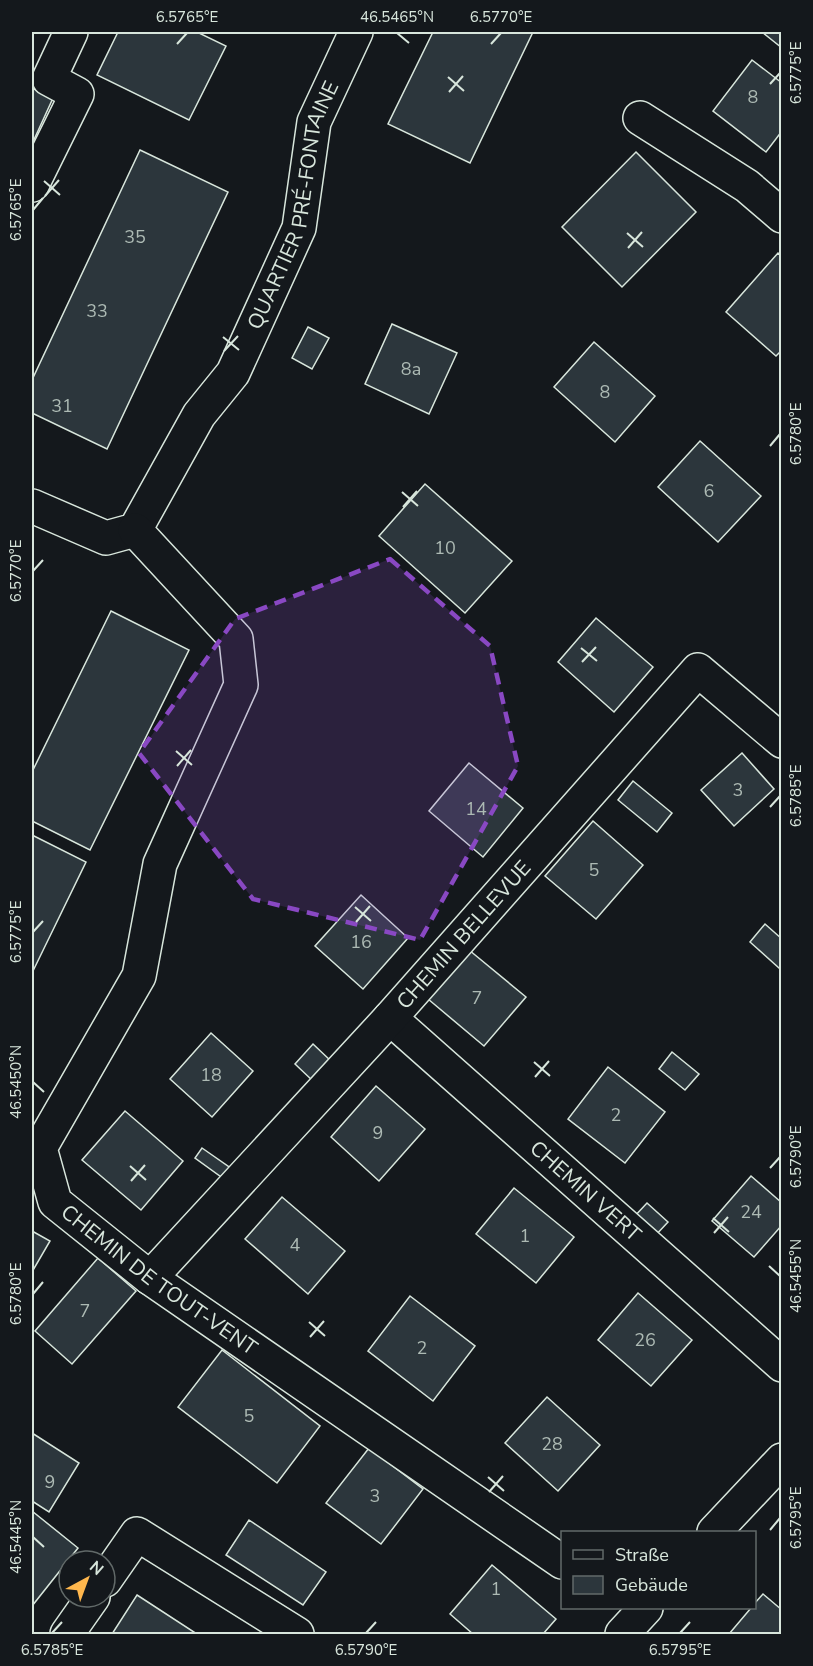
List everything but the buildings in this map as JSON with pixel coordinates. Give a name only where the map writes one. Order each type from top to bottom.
[{"type":"street","points":[[32,185],[77,94],[49,79],[71,32]]},
{"type":"street","name":"QUARTIER PRÉ-FONTAINE","points":[[135,530],[199,415],[233,373],[299,228],[314,122],[356,32]]},
{"type":"street","points":[[640,118],[747,186],[782,216]]},
{"type":"street","points":[[32,506],[106,538],[135,530]]},
{"type":"street","name":"CHEMIN DE TOUT-VENT","points":[[135,530],[236,639],[241,685],[160,864],[139,976],[40,1148],[55,1202],[150,1278],[561,1561]]},
{"type":"street","name":"CHEMIN BELLEVUE","points":[[150,1278],[390,1018],[698,670],[782,741]]},
{"type":"street","name":"CHEMIN VERT","points":[[390,1018],[782,1365]]},
{"type":"street","points":[[716,1531],[782,1460]]},
{"type":"street","points":[[117,1563],[137,1534],[297,1635]]},
{"type":"street","points":[[67,1635],[85,1609]]},
{"type":"highlighted area","points":[[390,559],[490,646],[518,766],[420,940],[253,899],[139,753],[235,619]]}]
